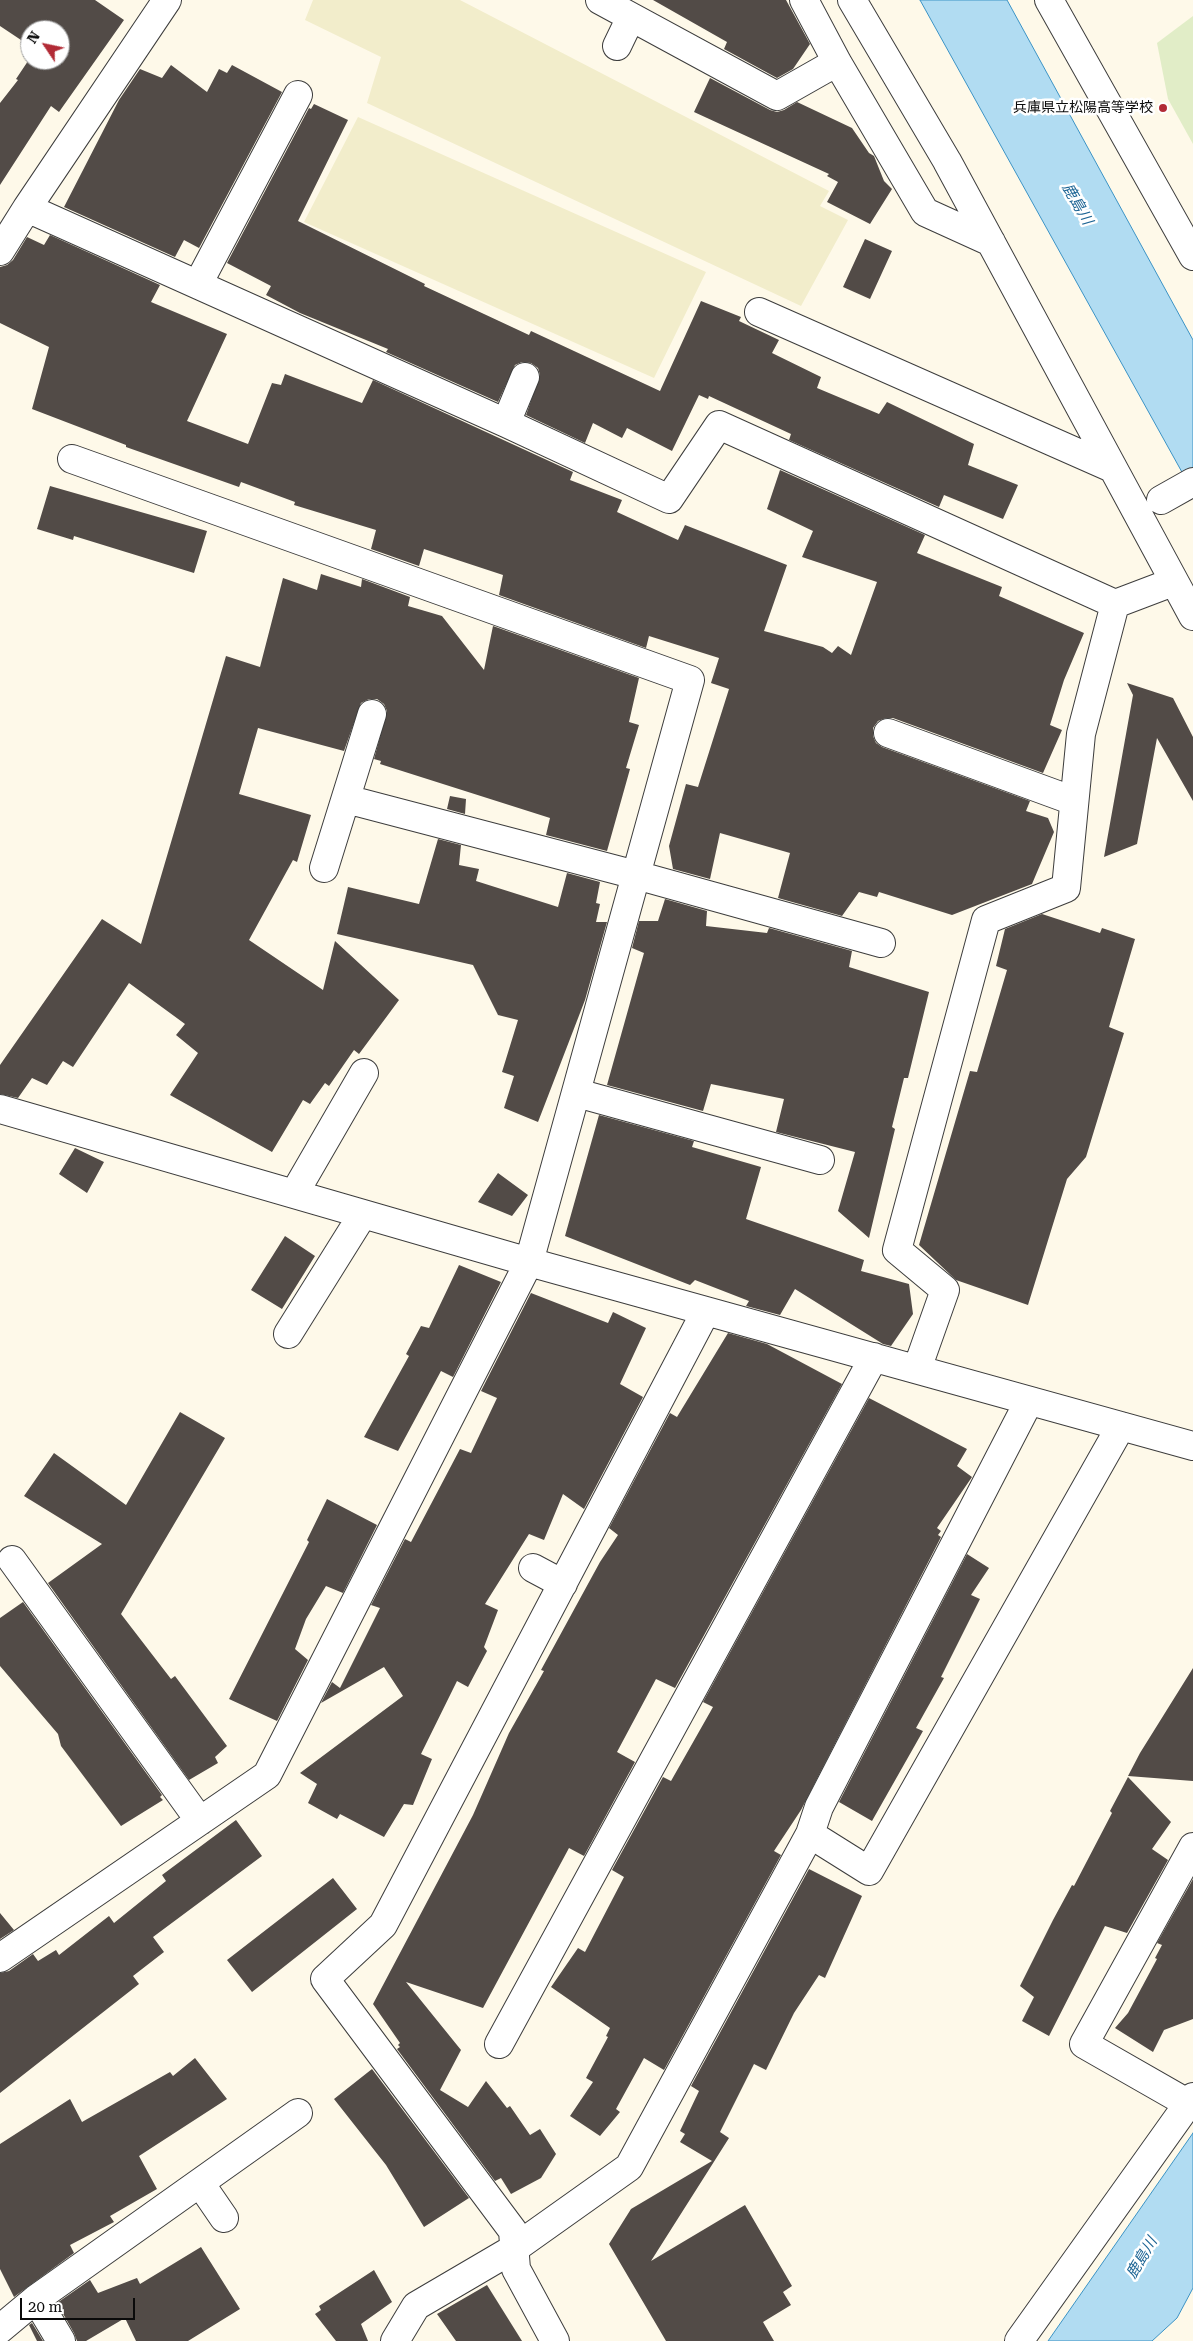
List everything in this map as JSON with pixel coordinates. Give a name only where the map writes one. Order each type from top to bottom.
[{"type":"street","points":[[0,251],[167,0]]},
{"type":"street","points":[[600,0],[778,96],[837,62]]},
{"type":"street","points":[[804,0],[837,62],[925,212],[991,242]]},
{"type":"street","points":[[852,0],[947,161],[1193,616]]},
{"type":"street","points":[[1049,0],[1193,256]]},
{"type":"street","points":[[617,46],[631,17]]},
{"type":"street","points":[[198,284],[298,95]]},
{"type":"street","points":[[27,208],[506,423],[669,499],[719,425],[1115,604],[1173,582]]},
{"type":"street","points":[[759,312],[1112,468]]},
{"type":"street","points":[[506,423],[525,377]]},
{"type":"street","points":[[0,1958],[267,1775],[529,1262],[690,680],[72,458]]},
{"type":"street","points":[[1161,500],[1193,482]]},
{"type":"street","points":[[918,1369],[946,1290],[897,1250],[986,920],[1066,888],[1081,734],[1115,604]]},
{"type":"street","points":[[324,868],[372,714]]},
{"type":"street","points":[[888,733],[1074,801]]},
{"type":"street","points":[[346,799],[636,875],[881,943]]},
{"type":"street","points":[[294,1194],[364,1073]]},
{"type":"street","points":[[577,1093],[820,1160]]},
{"type":"street","points":[[0,1109],[529,1262],[1193,1446]]},
{"type":"street","points":[[288,1334],[364,1214]]},
{"type":"street","points":[[555,2341],[516,2269],[514,2232],[325,1979],[383,1925],[706,1311]]},
{"type":"street","points":[[499,2044],[874,1358]]},
{"type":"street","points":[[395,2341],[416,2306],[515,2248],[629,2167],[810,1834],[819,1807],[1029,1401]]},
{"type":"street","points":[[810,1834],[869,1871],[1121,1426]]},
{"type":"street","points":[[12,1560],[200,1821]]},
{"type":"street","points":[[533,1568],[563,1584]]},
{"type":"street","points":[[1019,2341],[1191,2101],[1084,2044],[1193,1846]]},
{"type":"street","points":[[0,2328],[36,2299],[298,2113]]},
{"type":"street","points":[[200,2183],[224,2218]]},
{"type":"street","points":[[36,2299],[61,2341]]},
{"type":"shaded area","points":[[313,0],[460,0],[829,191],[820,206],[848,220],[801,306],[367,103],[381,57],[305,20]]},
{"type":"shaded area","points":[[358,117],[706,272],[654,378],[304,222]]},
{"type":"green space","points":[[1193,16],[1193,144],[1168,99],[1157,43]]},
{"type":"water","name":"鹿島川","points":[[920,0],[1007,0],[1193,340],[1193,492]]},
{"type":"water","name":"鹿島川","points":[[1193,2133],[1193,2288],[1177,2318],[1152,2341],[1048,2341]]},
{"type":"building","points":[[0,0],[95,0],[124,20],[59,112],[51,106],[0,185],[0,103],[18,80],[16,79],[22,70],[70,70],[70,20],[20,20],[20,39],[0,26]]},
{"type":"building","points":[[653,0],[786,0],[810,44],[793,69],[777,78],[724,49],[727,42]]},
{"type":"building","points":[[171,65],[207,92],[219,69],[227,73],[232,65],[282,92],[199,248],[184,240],[175,257],[64,207],[119,100],[140,69],[162,78]]},
{"type":"building","points":[[710,78],[770,110],[777,112],[784,110],[797,102],[852,128],[869,153],[874,156],[884,181],[892,189],[870,224],[827,202],[838,182],[827,176],[829,174],[694,112]]},
{"type":"building","points":[[314,104],[348,120],[298,221],[425,284],[424,286],[529,335],[531,331],[660,391],[701,301],[741,317],[739,321],[779,340],[772,353],[821,377],[817,388],[879,414],[887,402],[974,444],[968,465],[1018,485],[1003,519],[944,495],[939,507],[789,440],[791,434],[709,396],[708,399],[699,395],[672,451],[627,428],[622,438],[593,423],[585,443],[526,415],[540,375],[538,368],[531,363],[522,362],[515,365],[498,402],[386,352],[388,349],[300,313],[266,295],[271,286],[227,263],[309,108],[311,109]]},
{"type":"building","points":[[50,235],[160,285],[151,302],[227,334],[187,421],[248,444],[272,383],[281,385],[285,374],[362,403],[373,380],[573,472],[570,480],[622,500],[617,512],[678,540],[685,525],[787,565],[764,631],[823,647],[832,653],[838,646],[851,655],[877,582],[802,557],[813,531],[767,509],[780,470],[925,535],[917,553],[1002,587],[999,596],[1084,633],[1064,680],[1050,725],[1062,730],[1043,773],[893,718],[878,721],[873,728],[873,736],[876,743],[882,747],[1030,801],[1026,811],[1048,818],[1054,832],[1032,884],[952,915],[879,892],[877,897],[859,892],[842,916],[778,898],[790,853],[720,833],[710,879],[673,869],[669,846],[686,784],[698,787],[729,689],[711,683],[719,658],[649,636],[646,648],[499,595],[503,575],[424,549],[419,566],[371,549],[376,530],[294,505],[295,502],[241,482],[239,487],[126,447],[126,445],[32,409],[49,347],[0,323],[0,267],[7,265],[13,260],[27,237],[44,245]]},
{"type":"building","points":[[865,239],[892,251],[870,299],[843,287]]},
{"type":"building","points":[[50,486],[207,531],[194,573],[74,536],[73,540],[37,529]]},
{"type":"building","points":[[321,574],[361,587],[362,579],[410,597],[408,606],[442,616],[484,670],[493,626],[639,678],[629,722],[639,725],[626,768],[630,769],[607,851],[546,835],[550,818],[380,764],[381,761],[374,759],[387,711],[384,704],[377,699],[369,699],[361,703],[344,751],[258,728],[239,794],[311,815],[297,862],[293,860],[249,940],[323,990],[335,941],[399,1000],[359,1054],[354,1050],[329,1086],[325,1083],[310,1104],[303,1100],[272,1152],[170,1095],[198,1053],[176,1035],[185,1024],[129,983],[73,1067],[63,1061],[47,1085],[32,1078],[18,1098],[0,1094],[0,1065],[102,919],[141,944],[226,656],[260,667],[283,578],[317,590]]},
{"type":"building","points":[[1127,683],[1173,698],[1193,737],[1193,801],[1157,738],[1137,844],[1104,857],[1133,695]]},
{"type":"building","points":[[450,796],[466,799],[465,814],[447,809]]},
{"type":"building","points":[[438,839],[461,845],[459,865],[479,869],[476,881],[558,907],[567,873],[600,882],[596,903],[600,904],[596,922],[607,922],[585,1000],[538,1122],[504,1108],[514,1076],[502,1072],[518,1020],[498,1015],[473,965],[337,934],[348,887],[419,904]]},
{"type":"building","points":[[665,899],[707,911],[706,926],[767,933],[769,928],[852,951],[849,967],[929,992],[908,1078],[904,1078],[892,1127],[895,1129],[869,1238],[838,1211],[855,1152],[776,1132],[784,1099],[711,1084],[703,1111],[607,1085],[644,953],[632,948],[639,921],[658,921]]},
{"type":"building","points":[[1042,914],[1100,933],[1102,928],[1135,939],[1109,1027],[1124,1033],[1086,1157],[1067,1179],[1028,1305],[956,1280],[919,1245],[970,1071],[977,1072],[1007,970],[996,966],[1005,929]]},
{"type":"building","points":[[599,1115],[694,1141],[692,1147],[761,1167],[746,1219],[864,1260],[861,1271],[909,1284],[913,1314],[891,1346],[883,1344],[795,1289],[780,1315],[746,1306],[749,1301],[695,1280],[690,1285],[565,1236]]},
{"type":"building","points":[[75,1148],[104,1162],[87,1193],[59,1174]]},
{"type":"building","points":[[498,1173],[528,1195],[512,1216],[478,1202]]},
{"type":"building","points":[[285,1236],[315,1256],[282,1309],[251,1290]]},
{"type":"building","points":[[459,1265],[501,1282],[453,1377],[441,1371],[398,1451],[364,1437],[409,1356],[406,1354],[421,1326],[429,1328]]},
{"type":"building","points":[[531,1293],[608,1323],[613,1312],[646,1328],[620,1384],[643,1397],[584,1509],[563,1494],[544,1540],[529,1534],[485,1604],[498,1610],[484,1647],[487,1651],[468,1687],[457,1681],[421,1754],[432,1759],[413,1805],[404,1804],[384,1837],[340,1814],[337,1819],[308,1803],[317,1784],[300,1773],[403,1696],[384,1667],[321,1703],[332,1682],[340,1688],[380,1608],[371,1605],[405,1539],[411,1542],[460,1449],[471,1453],[497,1398],[481,1391]]},
{"type":"building","points":[[728,1333],[767,1344],[842,1384],[675,1688],[656,1679],[617,1752],[635,1762],[584,1856],[569,1848],[483,2008],[406,1982],[461,2050],[440,2090],[468,2107],[486,2081],[507,2108],[510,2106],[530,2135],[540,2129],[556,2154],[541,2178],[511,2194],[501,2178],[495,2181],[397,2049],[400,2047],[398,2045],[400,2043],[373,2004],[473,1815],[509,1733],[544,1671],[541,1670],[600,1562],[618,1535],[609,1528],[670,1413],[677,1417]]},
{"type":"building","points":[[869,1398],[967,1449],[957,1466],[972,1477],[937,1528],[941,1531],[938,1535],[941,1537],[801,1810],[774,1851],[781,1855],[664,2070],[644,2058],[616,2109],[620,2112],[600,2136],[570,2116],[593,2082],[586,2078],[608,2037],[606,2036],[610,2028],[551,1987],[578,1948],[585,1952],[624,1877],[612,1870],[663,1777],[671,1781],[713,1707],[703,1702]]},
{"type":"building","points":[[180,1412],[225,1438],[121,1614],[171,1679],[175,1676],[227,1746],[215,1757],[218,1763],[189,1780],[48,1583],[102,1544],[24,1496],[54,1453],[126,1505]]},
{"type":"building","points":[[327,1499],[377,1525],[343,1593],[326,1586],[306,1619],[295,1649],[308,1660],[277,1721],[229,1699],[309,1542],[307,1540]]},
{"type":"building","points":[[967,1554],[989,1568],[971,1595],[980,1599],[941,1677],[944,1678],[916,1728],[923,1731],[872,1821],[839,1802]]},
{"type":"building","points":[[23,1602],[162,1795],[160,1797],[163,1800],[121,1826],[61,1746],[58,1734],[0,1666],[0,1618]]},
{"type":"building","points":[[1193,1668],[1193,1781],[1128,1776],[1140,1753]]},
{"type":"building","points":[[1128,1777],[1171,1822],[1152,1849],[1168,1860],[1127,1933],[1105,1926],[1049,2036],[1022,2021],[1034,1997],[1020,1986],[1053,1920],[1072,1885],[1074,1886],[1112,1813],[1110,1811]]},
{"type":"building","points":[[236,1820],[262,1856],[153,1937],[164,1952],[133,1976],[139,1984],[0,2093],[0,1973],[9,1971],[33,1954],[38,1961],[56,1950],[59,1955],[109,1916],[114,1923],[166,1881],[162,1875]]},
{"type":"building","points":[[809,1869],[862,1896],[825,1978],[819,1975],[794,2013],[766,2070],[754,2064],[720,2132],[729,2138],[651,2261],[745,2205],[792,2286],[783,2292],[791,2305],[763,2322],[774,2341],[666,2341],[609,2244],[631,2209],[712,2161],[680,2142],[685,2134],[680,2131],[699,2091],[691,2086]]},
{"type":"building","points":[[333,1878],[357,1909],[252,1992],[227,1960]]},
{"type":"building","points":[[1193,1879],[1193,2019],[1164,2030],[1153,2052],[1115,2028],[1128,2013],[1157,1959],[1155,1958],[1162,1945],[1157,1943]]},
{"type":"building","points":[[0,1913],[14,1930],[0,1939]]},
{"type":"building","points":[[195,2058],[227,2099],[139,2156],[157,2189],[110,2216],[114,2222],[70,2245],[74,2253],[14,2297],[0,2269],[0,2144],[70,2099],[82,2122],[170,2072],[173,2076]]},
{"type":"building","points":[[372,2069],[469,2198],[424,2227],[386,2165],[334,2099]]},
{"type":"building","points":[[201,2247],[240,2309],[188,2341],[136,2341],[125,2318],[86,2341],[77,2341],[57,2303],[90,2280],[98,2293],[137,2278],[140,2284]]},
{"type":"building","points":[[374,2270],[392,2302],[361,2324],[368,2341],[336,2341],[315,2314],[321,2310],[319,2306]]},
{"type":"building","points":[[487,2285],[522,2341],[456,2341],[437,2314]]},
{"type":"building","points":[[32,2323],[43,2341],[37,2341],[29,2325]]},
{"type":"place","name":"兵庫県立松陽高等学校","points":[[1163,108]]}]
